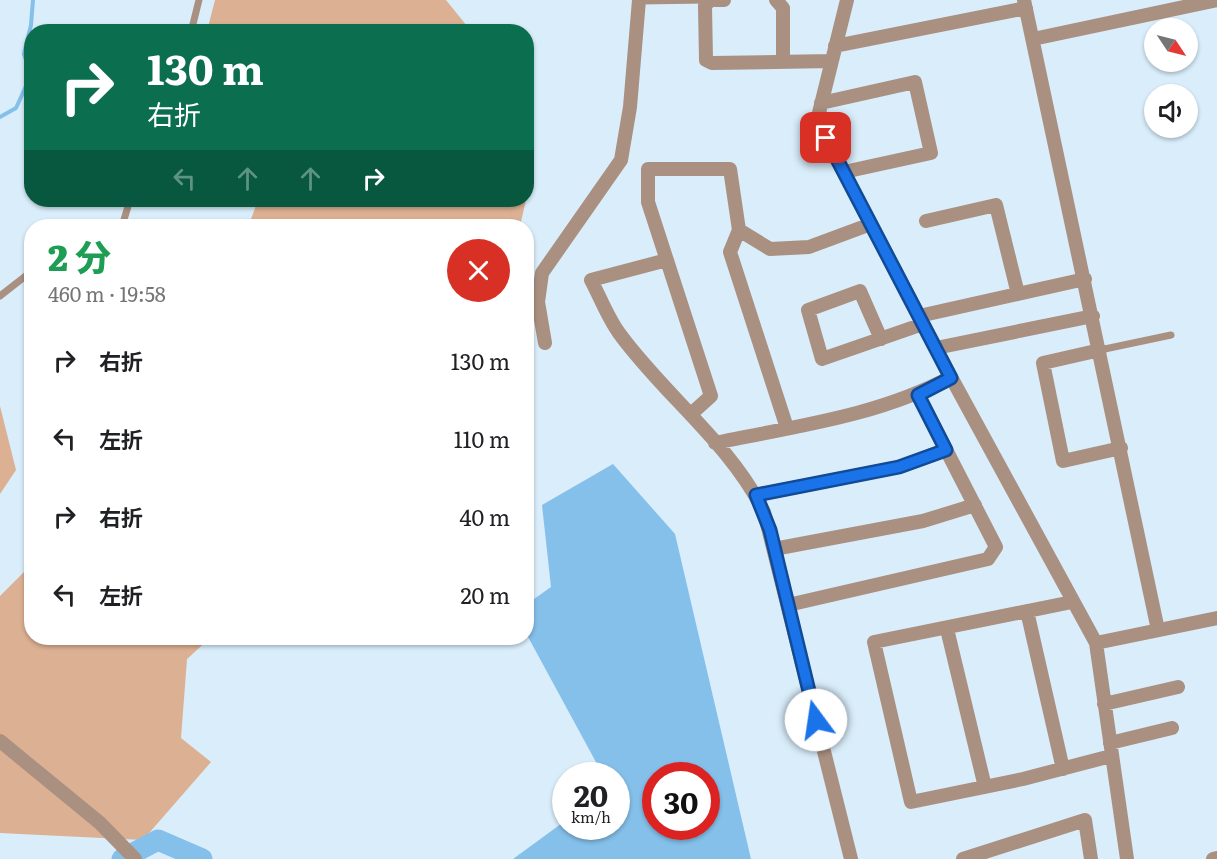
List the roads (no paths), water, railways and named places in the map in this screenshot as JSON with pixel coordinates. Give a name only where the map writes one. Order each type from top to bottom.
[{"type":"street","points":[[545,343],[538,302],[542,273],[621,160],[630,107],[639,0]]},
{"type":"street","points":[[724,0],[710,0],[705,6],[705,60],[712,63],[831,62]]},
{"type":"street","points":[[776,0],[783,8],[783,62]]},
{"type":"street","points":[[846,0],[818,121],[951,378],[1096,643],[1127,859]]},
{"type":"street","points":[[1033,39],[1217,0]]},
{"type":"street","points":[[835,46],[1025,4],[1121,447],[1158,630]]},
{"type":"street","points":[[821,103],[915,82],[931,153],[844,172]]},
{"type":"street","points":[[691,414],[711,396],[648,202],[648,169],[730,169],[739,230],[730,252],[787,428]]},
{"type":"street","points":[[926,221],[996,204],[1018,294]]},
{"type":"street","points":[[739,230],[770,249],[780,249],[809,247],[871,224]]},
{"type":"street","points":[[667,260],[591,280],[619,333],[691,414],[756,495],[767,521],[851,859]]},
{"type":"street","points":[[881,339],[860,291],[808,310],[822,359],[881,339],[921,320],[1085,279]]},
{"type":"street","points":[[936,348],[1093,316]]},
{"type":"street","points":[[1100,350],[1043,363],[1063,461],[1121,447]]},
{"type":"street","points":[[715,443],[885,407],[918,395],[951,378]]},
{"type":"street","points":[[788,605],[988,559],[996,547],[918,395]]},
{"type":"street","points":[[756,495],[899,467],[946,450]]},
{"type":"street","points":[[774,549],[923,521],[975,505]]},
{"type":"street","points":[[1072,602],[874,642],[911,802],[1063,768],[1172,728]]},
{"type":"street","points":[[1027,611],[1063,768]]},
{"type":"street","points":[[1096,643],[1217,618]]},
{"type":"street","points":[[947,629],[985,787]]},
{"type":"street","points":[[1104,704],[1178,687]]},
{"type":"street","points":[[0,741],[100,823],[135,859]]},
{"type":"street","points":[[966,859],[1085,820],[1090,859]]},
{"type":"lane","points":[[193,24],[199,0]]},
{"type":"lane","points":[[639,0],[710,0]]},
{"type":"lane","points":[[0,296],[24,277]]},
{"type":"lane","points":[[1100,350],[1171,335]]},
{"type":"water","points":[[613,464],[675,534],[751,859],[513,859],[552,830],[552,840],[630,840],[630,762],[596,762],[532,645],[534,599],[551,587],[542,505]]},
{"type":"waterway","points":[[31,24],[33,0]]},
{"type":"waterway","points":[[0,117],[16,108],[24,90]]},
{"type":"waterway","points":[[122,859],[158,840],[202,859]]}]
